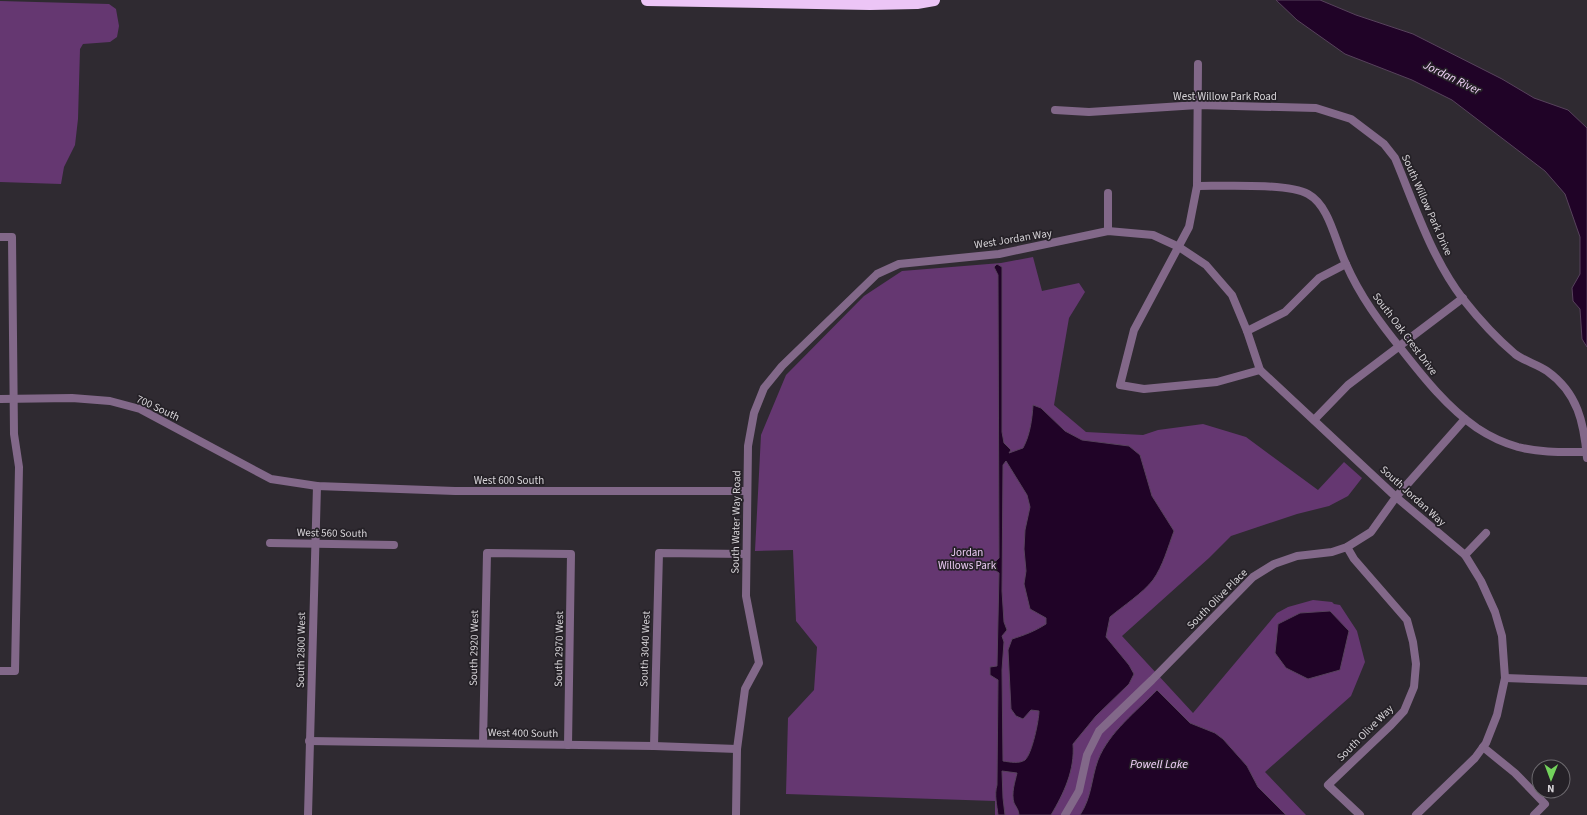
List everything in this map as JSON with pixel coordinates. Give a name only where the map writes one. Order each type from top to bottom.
[{"type":"highway","points":[[647,0],[870,4],[917,3],[934,0]]},
{"type":"street","points":[[1198,64],[1197,186],[1189,227],[1134,330],[1120,385],[1144,389],[1217,382],[1260,370]]},
{"type":"street","name":"West Willow Park Road","points":[[1055,110],[1090,112],[1198,105],[1316,108],[1351,119],[1384,144]]},
{"type":"street","name":"South Willow Park Drive","points":[[1384,144],[1395,158],[1433,252],[1463,298],[1488,328],[1516,355],[1547,371],[1560,382],[1571,396],[1581,416],[1587,454]]},
{"type":"street","name":"South Oak Crest Drive","points":[[1197,186],[1281,187],[1295,189],[1307,193],[1315,198],[1323,207],[1346,264],[1369,307],[1427,382],[1464,419],[1478,429],[1518,446],[1553,453],[1587,454]]},
{"type":"street","points":[[1108,193],[1108,231]]},
{"type":"street","name":"West Jordan Way","points":[[877,274],[899,264],[998,254],[1108,231],[1153,235]]},
{"type":"street","name":"South Jordan Way","points":[[1153,235],[1179,247],[1206,265],[1232,295],[1247,331],[1260,370],[1396,497],[1465,555],[1481,581],[1495,612],[1502,636],[1505,678],[1497,715],[1483,747],[1475,758],[1416,815]]},
{"type":"street","points":[[0,237],[12,237],[14,434],[19,467],[15,671],[0,670]]},
{"type":"street","points":[[1247,331],[1285,312],[1319,278],[1346,264]]},
{"type":"street","name":"South Water Way Road","points":[[736,815],[737,749],[745,689],[759,663],[746,596],[748,446],[754,413],[764,388],[782,366],[877,274]]},
{"type":"street","points":[[1314,420],[1348,386],[1463,298]]},
{"type":"street","name":"700 South","points":[[0,399],[72,398],[110,401],[140,409],[271,479]]},
{"type":"street","name":"South Olive Place","points":[[1065,815],[1068,812],[1078,791],[1087,755],[1100,731],[1253,577],[1274,564],[1297,556],[1332,552],[1347,547],[1371,532],[1396,497],[1464,419]]},
{"type":"street","name":"West 600 South","points":[[271,479],[316,486],[455,491],[747,491]]},
{"type":"street","name":"South 2800 West","points":[[308,815],[316,486]]},
{"type":"street","points":[[1465,555],[1486,533]]},
{"type":"street","name":"West 560 South","points":[[270,543],[394,545]]},
{"type":"street","name":"South Olive Way","points":[[1347,547],[1354,559],[1407,620],[1413,642],[1416,664],[1414,687],[1404,710],[1391,725],[1328,785],[1360,815]]},
{"type":"street","name":"South 2970 West","points":[[486,553],[571,554],[568,745]]},
{"type":"street","name":"South 2920 West","points":[[483,743],[486,553]]},
{"type":"street","name":"South 3040 West","points":[[654,746],[659,553],[746,554]]},
{"type":"street","points":[[1505,678],[1587,681]]},
{"type":"street","name":"West 400 South","points":[[309,741],[654,746],[737,749]]},
{"type":"street","points":[[1483,747],[1515,773],[1545,804],[1534,815]]},
{"type":"green space","points":[[0,1],[109,4],[116,9],[119,26],[117,37],[110,42],[83,44],[80,49],[78,119],[75,145],[64,167],[61,184],[0,182]]},
{"type":"green space","name":"Jordan Willows Park","points":[[1033,257],[1042,291],[1079,283],[1085,292],[1069,318],[1054,405],[1086,432],[1143,435],[1158,430],[1203,424],[1246,437],[1318,490],[1344,462],[1362,478],[1348,496],[1329,506],[1297,514],[1231,536],[1209,558],[1122,636],[1193,713],[1277,613],[1288,607],[1313,600],[1332,602],[1340,605],[1357,631],[1365,662],[1351,696],[1265,772],[1306,815],[995,815],[995,801],[786,794],[788,718],[814,690],[817,647],[796,621],[793,550],[755,551],[761,435],[786,375],[864,296],[902,271],[1001,263]]},
{"type":"water","name":"Jordan River","points":[[1276,0],[1320,0],[1356,15],[1413,34],[1502,79],[1534,98],[1568,110],[1587,128],[1587,347],[1582,339],[1580,309],[1573,301],[1572,288],[1580,274],[1580,237],[1565,194],[1545,171],[1452,100],[1412,80],[1345,54],[1297,20]]},
{"type":"water","points":[[997,264],[1002,267],[1002,432],[1004,443],[1011,450],[1009,453],[1023,448],[1030,427],[1033,405],[1041,408],[1065,431],[1082,440],[1129,446],[1140,455],[1152,496],[1174,531],[1157,575],[1138,595],[1110,617],[1106,637],[1129,665],[1134,674],[1129,684],[1096,716],[1073,744],[1072,763],[1068,781],[1051,815],[1019,815],[1014,803],[1013,795],[1017,773],[1002,771],[1005,815],[998,815],[996,800],[998,680],[990,675],[990,667],[997,666],[999,573],[992,568],[993,564],[999,558],[998,275],[994,267]],"holes":[[[1006,461],[1027,495],[1030,507],[1025,530],[1024,549],[1026,571],[1024,584],[1030,609],[1046,618],[1046,624],[1030,633],[1012,639],[1008,650],[1011,709],[1016,716],[1023,719],[1031,710],[1039,711],[1035,737],[1028,757],[1023,761],[1014,762],[1003,761],[1002,670],[1004,642],[1002,636],[1007,630],[1004,622],[1002,591],[1003,465]]]},
{"type":"water","points":[[1330,611],[1349,631],[1340,670],[1308,679],[1286,668],[1275,653],[1278,624],[1300,613]]},
{"type":"water","name":"Powell Lake","points":[[1157,690],[1190,723],[1215,733],[1223,739],[1247,766],[1258,787],[1286,815],[1080,815],[1087,801],[1098,760],[1109,740],[1124,722]]}]
